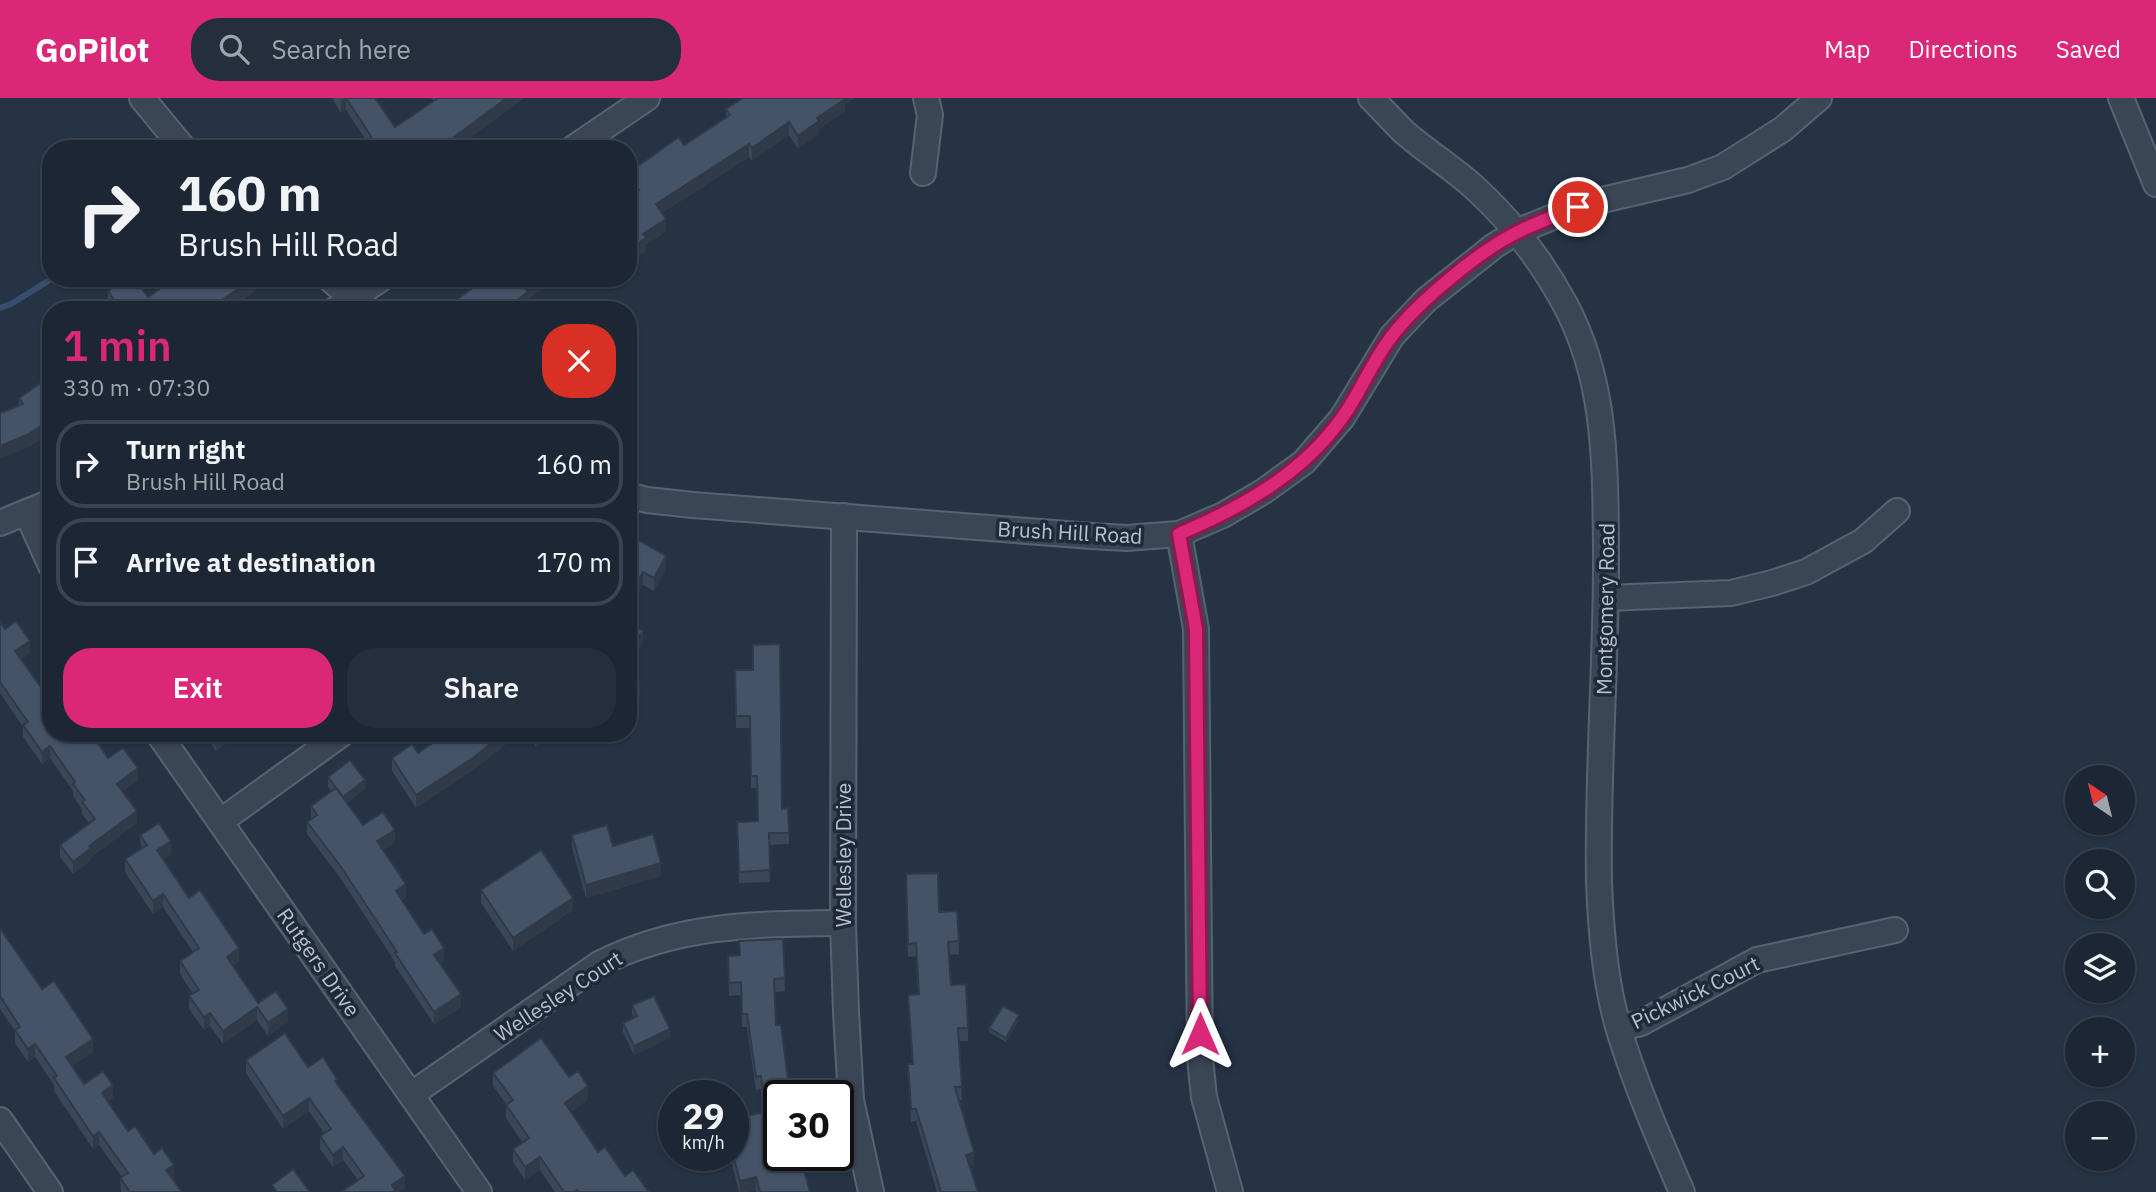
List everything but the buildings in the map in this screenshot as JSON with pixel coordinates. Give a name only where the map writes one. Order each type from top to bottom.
[{"type":"street","points":[[142,98],[177,140]]},
{"type":"street","points":[[585,140],[647,98]]},
{"type":"street","points":[[923,173],[930,115],[926,98]]},
{"type":"street","name":"Montgomery Road","points":[[1371,98],[1405,132],[1475,188],[1516,232],[1543,265],[1567,308],[1589,360],[1597,390],[1605,461],[1606,598],[1600,882],[1605,962],[1619,1028],[1650,1118],[1682,1192]]},
{"type":"street","name":"Brush Hill Road","points":[[637,498],[693,505],[1126,538],[1179,534],[1244,503],[1304,462],[1342,418],[1392,336],[1426,300],[1494,246],[1516,232],[1585,204],[1688,180],[1723,167],[1783,129],[1819,98]]},
{"type":"street","points":[[2121,98],[2156,184]]},
{"type":"street","points":[[336,287],[347,301]]},
{"type":"street","points":[[357,301],[372,287]]},
{"type":"street","points":[[0,523],[42,506]]},
{"type":"street","points":[[1606,598],[1731,593],[1772,583],[1806,572],[1864,541],[1897,511]]},
{"type":"street","points":[[27,513],[42,546]]},
{"type":"street","name":"Wellesley Drive","points":[[844,516],[843,923],[852,1100],[872,1192]]},
{"type":"street","points":[[1179,534],[1196,629],[1200,1058],[1203,1097],[1230,1192]]},
{"type":"street","name":"Rutgers Drive","points":[[164,742],[479,1192]]},
{"type":"street","points":[[220,821],[331,742]]},
{"type":"street","name":"Wellesley Court","points":[[412,1094],[599,964],[627,950],[684,933],[714,928],[777,923],[843,923]]},
{"type":"street","name":"Pickwick Court","points":[[1619,1028],[1641,1023],[1757,960],[1895,930]]},
{"type":"street","points":[[0,1120],[50,1192]]},
{"type":"waterway","points":[[0,308],[42,285]]},
{"type":"route","points":[[1200,1034],[1196,629],[1179,534],[1244,503],[1304,462],[1342,418],[1392,336],[1426,300],[1516,232],[1578,207]]}]
